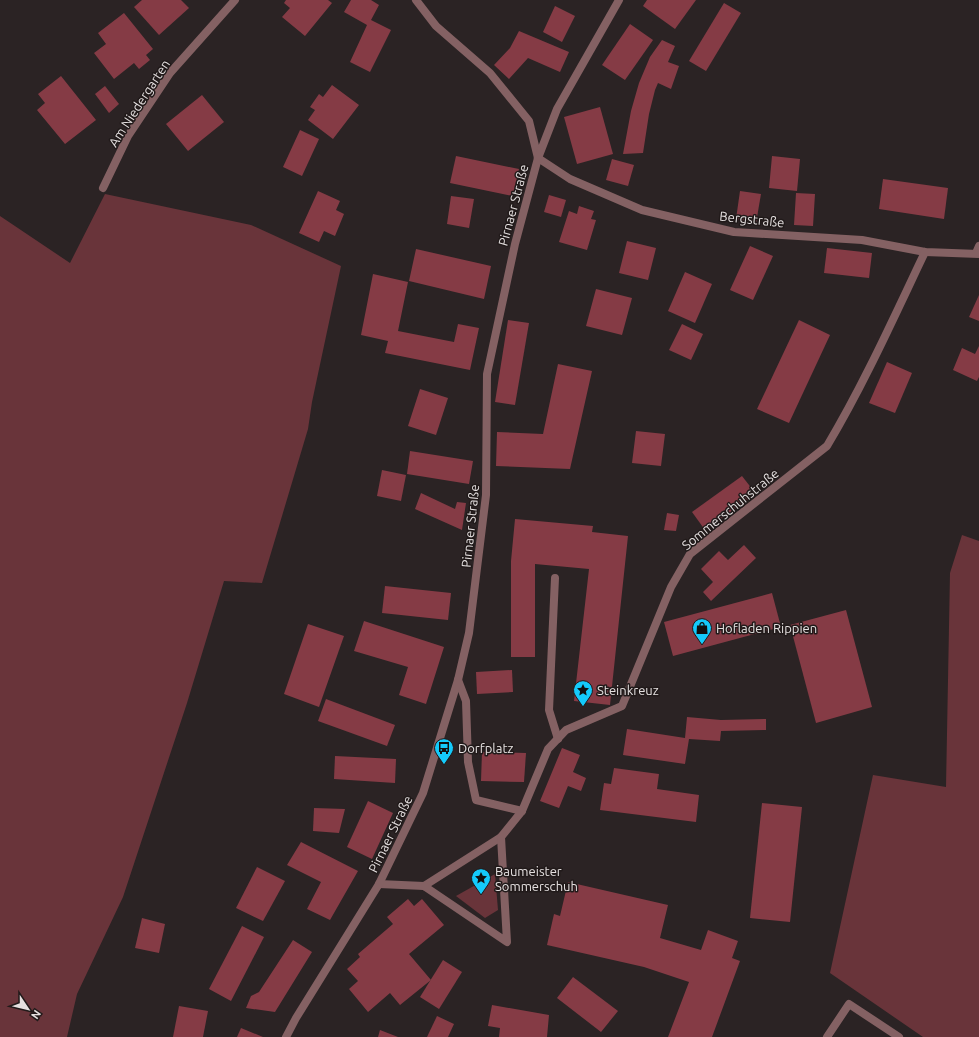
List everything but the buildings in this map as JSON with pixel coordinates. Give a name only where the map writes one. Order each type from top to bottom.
[{"type":"street","name":"Am Niedergarten","points":[[103,188],[128,136],[170,72],[235,0]]},
{"type":"street","points":[[416,0],[436,26],[490,73],[529,121],[538,158]]},
{"type":"street","name":"Pirnaer Straße","points":[[286,1037],[296,1018],[379,884],[423,793],[458,680],[469,633],[486,495],[488,374],[515,244],[538,158],[557,109],[619,0]]},
{"type":"street","name":"Bergstraße","points":[[538,158],[570,179],[642,210],[734,232],[862,240],[925,252],[978,251]]},
{"type":"street","name":"Sommerschuhstraße","points":[[522,811],[548,749],[566,730],[622,706],[671,587],[690,554],[827,446],[867,371],[925,252]]},
{"type":"street","points":[[555,578],[549,710],[558,739]]},
{"type":"street","points":[[424,886],[501,837],[522,811],[476,800],[468,762],[466,701],[458,680]]},
{"type":"street","points":[[379,884],[424,886],[507,942],[501,837]]},
{"type":"street","points":[[827,1037],[849,1004],[899,1037]]},
{"type":"shaded area","points":[[105,194],[251,225],[341,266],[312,402],[308,429],[262,583],[224,581],[187,703],[123,897],[77,994],[67,1037],[0,1037],[0,216],[70,263]]},
{"type":"shaded area","points":[[962,535],[979,541],[979,1037],[923,1037],[830,973],[873,775],[946,787],[950,573]]},
{"type":"shaded area","points":[[495,874],[498,910],[485,918],[456,896]]},
{"type":"place","name":"Hofladen Rippien","points":[[702,645]]},
{"type":"place","name":"Steinkreuz","points":[[583,707]]},
{"type":"place","name":"Dorfplatz","points":[[444,765]]},
{"type":"place","name":"Baumeister Sommerschuh","points":[[481,895]]}]
